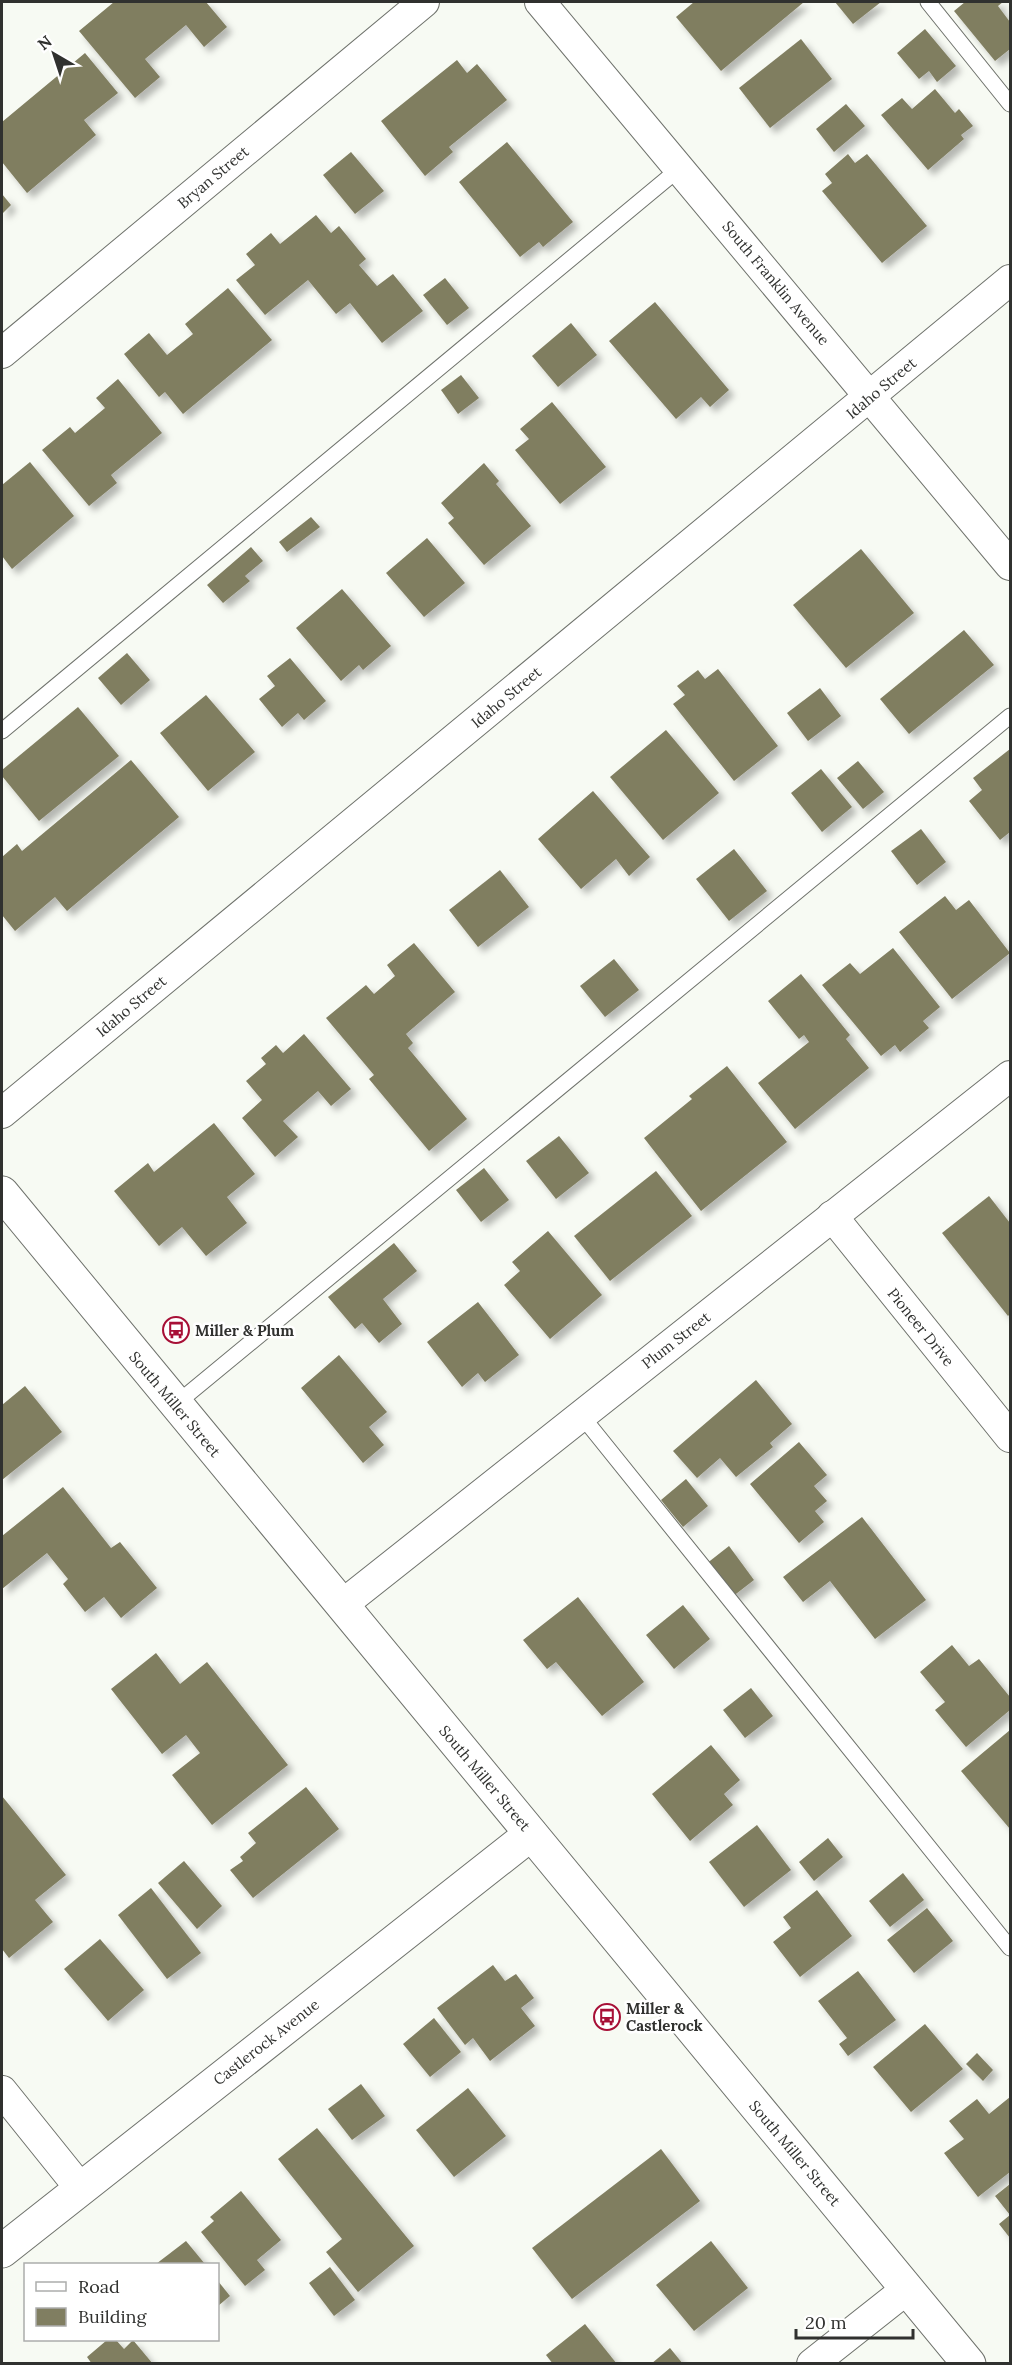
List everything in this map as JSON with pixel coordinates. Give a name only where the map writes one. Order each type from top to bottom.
[{"type":"main road","name":"South Miller Street","points":[[2,1193],[969,2364]]},
{"type":"main road","name":"Castlerock Avenue","points":[[2,2251],[531,1834]]},
{"type":"street","name":"Bryan Street","points":[[2,352],[424,2]]},
{"type":"street","name":"South Franklin Avenue","points":[[540,2],[1011,565]]},
{"type":"street","name":"Idaho Street","points":[[2,1113],[1011,280]]},
{"type":"street","name":"Plum Street","points":[[342,1605],[1011,1076]]},
{"type":"street","name":"Pioneer Drive","points":[[832,1216],[1011,1437]]},
{"type":"street","points":[[2,2091],[80,2188]]},
{"type":"street","points":[[812,2364],[907,2289]]},
{"type":"lane","points":[[928,2],[1011,104]]},
{"type":"lane","points":[[2,731],[680,168]]},
{"type":"lane","points":[[176,1404],[1011,716]]},
{"type":"lane","points":[[581,1415],[1011,1948]]},
{"type":"building","points":[[114,2],[206,2],[227,27],[204,47],[186,25],[145,59],[160,77],[135,98],[79,31]]},
{"type":"building","points":[[694,2],[804,2],[721,71],[676,17]]},
{"type":"building","points":[[835,2],[881,2],[853,24]]},
{"type":"building","points":[[965,2],[1003,2],[998,6],[1010,22],[1010,49],[995,61],[954,11]]},
{"type":"building","points":[[925,29],[956,66],[937,82],[929,71],[919,79],[897,53]]},
{"type":"building","points":[[801,39],[832,79],[770,128],[739,88]]},
{"type":"building","points":[[85,53],[118,93],[84,120],[96,135],[27,193],[2,162],[2,122]]},
{"type":"building","points":[[457,60],[467,73],[477,64],[507,100],[449,147],[453,152],[425,176],[381,121]]},
{"type":"building","points":[[935,89],[955,113],[959,109],[973,126],[961,135],[964,139],[928,170],[881,115],[902,98],[912,109]]},
{"type":"building","points":[[846,104],[865,126],[834,152],[816,129]]},
{"type":"building","points":[[507,142],[573,222],[543,247],[539,242],[520,257],[459,182]]},
{"type":"building","points":[[351,152],[384,191],[355,214],[323,175]]},
{"type":"building","points":[[848,154],[855,163],[867,154],[927,226],[882,263],[822,191],[832,183],[825,174]]},
{"type":"building","points":[[2,194],[11,205],[2,214]]},
{"type":"building","points":[[316,215],[331,233],[339,226],[366,259],[359,265],[377,286],[393,274],[423,311],[382,343],[350,303],[336,314],[308,280],[265,315],[236,280],[255,265],[246,254],[271,233],[280,244]]},
{"type":"building","points":[[445,278],[469,308],[447,325],[423,295]]},
{"type":"building","points":[[228,288],[272,340],[183,414],[165,392],[159,397],[124,354],[149,333],[167,355],[193,334],[185,324]]},
{"type":"building","points":[[655,302],[729,390],[710,407],[701,397],[676,419],[609,341]]},
{"type":"building","points":[[571,323],[597,355],[558,387],[532,356]]},
{"type":"building","points":[[461,375],[479,398],[458,414],[441,390]]},
{"type":"building","points":[[118,379],[162,433],[111,475],[117,483],[89,506],[42,450],[70,427],[75,433],[105,408],[96,398]]},
{"type":"building","points":[[552,402],[606,467],[560,504],[515,450],[529,439],[520,429]]},
{"type":"building","points":[[30,462],[74,516],[12,569],[2,556],[2,485]]},
{"type":"building","points":[[484,463],[499,481],[496,484],[531,526],[484,565],[448,523],[454,518],[441,503]]},
{"type":"building","points":[[311,517],[320,527],[287,552],[279,542]]},
{"type":"building","points":[[427,538],[465,583],[424,617],[386,573]]},
{"type":"building","points":[[251,547],[263,561],[245,576],[250,581],[223,603],[207,585]]},
{"type":"building","points":[[861,549],[914,613],[846,668],[793,605]]},
{"type":"building","points":[[342,589],[391,646],[363,670],[359,665],[341,681],[296,628]]},
{"type":"building","points":[[964,630],[994,665],[909,734],[880,699]]},
{"type":"building","points":[[127,653],[150,680],[121,705],[98,678]]},
{"type":"building","points":[[290,658],[326,701],[304,720],[298,713],[282,727],[259,699],[275,686],[267,676]]},
{"type":"building","points":[[718,669],[778,746],[734,781],[673,704],[685,695],[677,686],[698,670],[705,679]]},
{"type":"building","points":[[820,688],[841,716],[808,741],[787,713]]},
{"type":"building","points":[[206,695],[255,752],[208,791],[160,733]]},
{"type":"building","points":[[78,707],[119,756],[39,821],[2,776],[2,770]]},
{"type":"building","points":[[666,730],[719,793],[663,840],[610,777]]},
{"type":"building","points":[[1010,749],[1010,832],[1000,840],[969,801],[982,790],[973,778]]},
{"type":"building","points":[[131,760],[179,817],[67,911],[55,897],[15,931],[2,915],[2,857],[17,844],[22,851]]},
{"type":"building","points":[[858,761],[884,792],[863,809],[837,778]]},
{"type":"building","points":[[821,769],[852,807],[822,832],[791,793]]},
{"type":"building","points":[[593,791],[650,857],[629,876],[616,859],[581,889],[538,839]]},
{"type":"building","points":[[921,829],[946,862],[917,885],[891,851]]},
{"type":"building","points":[[734,849],[767,891],[729,921],[696,879]]},
{"type":"building","points":[[500,870],[529,907],[478,947],[449,910]]},
{"type":"building","points":[[945,896],[956,910],[969,900],[1010,953],[952,999],[899,932]]},
{"type":"building","points":[[414,943],[455,992],[406,1034],[413,1043],[408,1048],[467,1119],[429,1151],[369,1079],[374,1075],[326,1018],[366,985],[374,994],[395,976],[387,965]]},
{"type":"building","points":[[893,948],[940,1007],[923,1021],[929,1028],[900,1052],[895,1045],[881,1056],[822,985],[850,963],[860,974]]},
{"type":"building","points":[[614,959],[639,990],[605,1017],[580,986]]},
{"type":"building","points":[[801,974],[850,1035],[846,1039],[869,1068],[795,1129],[758,1083],[809,1042],[804,1035],[799,1039],[768,1001]]},
{"type":"building","points":[[304,1034],[351,1089],[331,1106],[318,1091],[283,1121],[298,1137],[275,1157],[242,1118],[262,1100],[246,1081],[266,1064],[261,1058],[276,1045],[283,1053]]},
{"type":"building","points":[[727,1066],[787,1142],[701,1211],[644,1138],[692,1099],[689,1096]]},
{"type":"building","points":[[214,1123],[255,1174],[227,1197],[247,1223],[206,1256],[182,1227],[159,1246],[114,1191],[148,1163],[154,1172]]},
{"type":"building","points":[[559,1136],[589,1173],[556,1199],[526,1161]]},
{"type":"building","points":[[484,1168],[509,1200],[481,1222],[456,1190]]},
{"type":"building","points":[[656,1171],[692,1216],[610,1281],[574,1236]]},
{"type":"building","points":[[989,1196],[1010,1223],[1010,1314],[1008,1316],[942,1233]]},
{"type":"building","points":[[548,1231],[602,1295],[550,1339],[504,1285],[520,1271],[512,1262]]},
{"type":"building","points":[[394,1243],[417,1271],[383,1299],[402,1324],[379,1343],[362,1323],[355,1329],[328,1297]]},
{"type":"building","points":[[478,1302],[519,1355],[485,1382],[478,1373],[462,1387],[427,1342]]},
{"type":"building","points":[[339,1355],[387,1412],[369,1427],[384,1445],[363,1463],[301,1388]]},
{"type":"building","points":[[756,1380],[792,1424],[770,1443],[773,1447],[736,1477],[720,1458],[697,1478],[673,1451]]},
{"type":"building","points":[[25,1386],[62,1432],[2,1480],[2,1405]]},
{"type":"building","points":[[799,1442],[827,1475],[814,1486],[827,1501],[815,1511],[824,1522],[799,1543],[750,1484]]},
{"type":"building","points":[[686,1479],[708,1506],[683,1527],[661,1500]]},
{"type":"building","points":[[63,1487],[111,1548],[120,1542],[157,1588],[121,1618],[104,1597],[85,1612],[63,1584],[68,1579],[47,1553],[2,1589],[2,1536]]},
{"type":"building","points":[[862,1517],[926,1600],[875,1639],[830,1581],[803,1602],[783,1577]]},
{"type":"building","points":[[729,1546],[754,1580],[732,1597],[706,1564]]},
{"type":"building","points":[[578,1597],[644,1682],[602,1716],[556,1662],[547,1669],[523,1640]]},
{"type":"building","points":[[683,1605],[710,1639],[674,1669],[646,1635]]},
{"type":"building","points":[[952,1645],[969,1666],[979,1659],[1010,1697],[1010,1710],[966,1747],[935,1710],[945,1702],[920,1672]]},
{"type":"building","points":[[156,1653],[180,1684],[207,1662],[288,1765],[212,1825],[172,1775],[200,1753],[186,1735],[162,1754],[111,1689]]},
{"type":"building","points":[[751,1688],[773,1716],[745,1738],[723,1710]]},
{"type":"building","points":[[1010,1730],[1010,1829],[961,1771]]},
{"type":"building","points":[[711,1745],[740,1780],[724,1794],[733,1805],[690,1841],[652,1794]]},
{"type":"building","points":[[306,1787],[339,1829],[253,1898],[230,1870],[243,1861],[240,1857],[256,1843],[248,1833]]},
{"type":"building","points":[[2,1796],[66,1875],[35,1900],[53,1922],[9,1958],[2,1949]]},
{"type":"building","points":[[757,1825],[791,1870],[744,1907],[709,1862]]},
{"type":"building","points":[[828,1838],[843,1857],[814,1881],[799,1862]]},
{"type":"building","points":[[184,1861],[222,1906],[197,1929],[158,1883]]},
{"type":"building","points":[[903,1873],[924,1900],[890,1927],[869,1901]]},
{"type":"building","points":[[151,1888],[201,1953],[167,1979],[118,1915]]},
{"type":"building","points":[[817,1890],[852,1936],[800,1977],[773,1942],[791,1928],[783,1917]]},
{"type":"building","points":[[927,1908],[953,1941],[914,1973],[887,1940]]},
{"type":"building","points":[[100,1939],[144,1990],[108,2021],[64,1969]]},
{"type":"building","points":[[493,1965],[505,1981],[516,1974],[534,1998],[521,2008],[535,2026],[490,2061],[473,2038],[465,2045],[437,2008]]},
{"type":"building","points":[[858,1971],[896,2020],[848,2056],[839,2044],[847,2038],[818,2001]]},
{"type":"building","points":[[434,2018],[461,2052],[430,2077],[403,2044]]},
{"type":"building","points":[[925,2024],[963,2069],[911,2112],[873,2067]]},
{"type":"building","points":[[977,2053],[993,2070],[983,2081],[966,2064]]},
{"type":"building","points":[[361,2084],[385,2116],[352,2140],[328,2109]]},
{"type":"building","points":[[468,2088],[506,2136],[454,2177],[416,2130]]},
{"type":"building","points":[[1010,2097],[1010,2172],[978,2197],[944,2153],[964,2139],[949,2121],[977,2099],[989,2114]]},
{"type":"building","points":[[317,2128],[414,2246],[358,2292],[326,2252],[342,2239],[278,2159]]},
{"type":"building","points":[[661,2149],[700,2201],[572,2299],[532,2248]]},
{"type":"building","points":[[1010,2184],[1010,2215],[995,2196]]},
{"type":"building","points":[[241,2191],[281,2240],[257,2260],[265,2270],[245,2286],[201,2232],[214,2221],[210,2217]]},
{"type":"building","points":[[1010,2215],[1010,2238],[999,2224]]},
{"type":"building","points":[[186,2241],[204,2263],[157,2263]]},
{"type":"building","points":[[711,2241],[748,2288],[694,2331],[656,2285]]},
{"type":"building","points":[[330,2267],[355,2300],[334,2316],[309,2283]]},
{"type":"building","points":[[219,2282],[230,2296],[219,2305]]},
{"type":"building","points":[[585,2324],[617,2364],[553,2364],[546,2355]]},
{"type":"building","points":[[106,2341],[117,2341],[124,2349],[134,2341],[153,2364],[92,2364],[87,2357]]},
{"type":"building","points":[[670,2348],[683,2364],[651,2364]]},
{"type":"place","name":"Miller & Plum","points":[[176,1330]]},
{"type":"place","name":"Miller & Castlerock","points":[[607,2017]]}]
